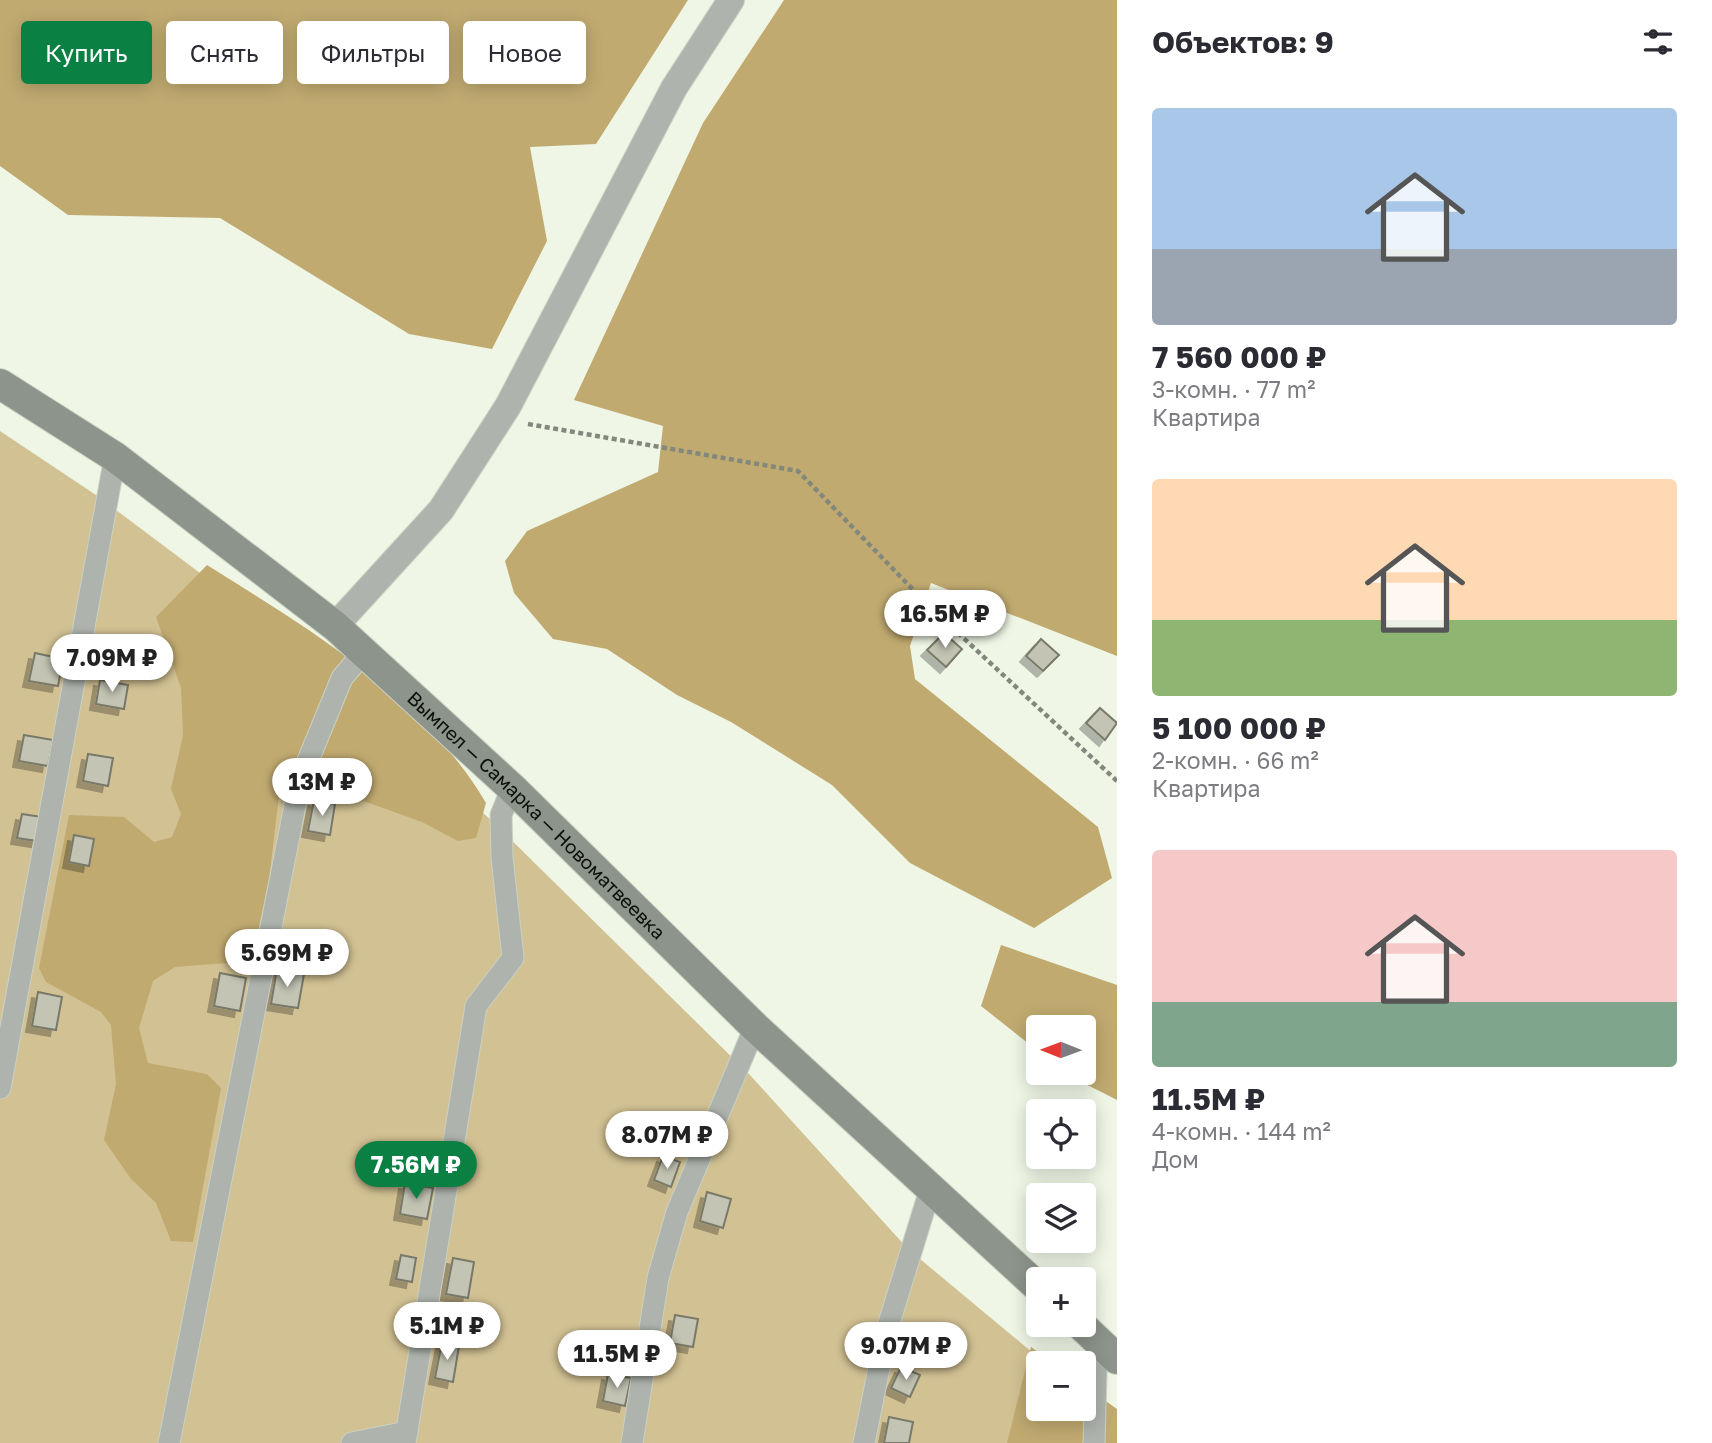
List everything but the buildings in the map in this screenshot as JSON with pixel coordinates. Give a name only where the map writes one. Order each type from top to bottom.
[{"type":"main road","name":"Вымпел — Самарка — Новоматвеевка","points":[[0,384],[115,457],[335,626],[512,788],[755,1027],[1026,1276]]},
{"type":"street","points":[[335,626],[441,510],[500,419],[674,88],[731,0]]},
{"type":"street","points":[[0,1088],[115,457]]},
{"type":"street","points":[[169,1443],[300,780],[342,678],[363,653]]},
{"type":"street","points":[[352,1443],[406,1438],[476,1006],[513,958],[502,857],[501,815],[512,788]]},
{"type":"street","points":[[632,1443],[658,1278],[677,1212],[755,1027]]},
{"type":"street","points":[[864,1443],[886,1333],[930,1190]]},
{"type":"street","points":[[1094,1443],[1098,1341]]},
{"type":"path","points":[[500,419],[798,471],[928,605],[1117,781]]},
{"type":"shaded area","points":[[0,0],[688,0],[596,144],[530,147],[547,241],[492,349],[409,334],[220,218],[68,215],[0,166]]},
{"type":"shaded area","points":[[784,0],[1117,0],[1117,656],[931,583],[910,646],[915,679],[1098,827],[1112,878],[1034,928],[910,863],[832,785],[731,722],[677,695],[607,649],[553,639],[514,593],[505,561],[527,531],[658,472],[663,426],[574,400],[703,123]]},
{"type":"shaded area","points":[[0,431],[96,495],[308,654],[492,821],[749,1074],[908,1249],[1031,1351],[1026,1351],[1026,1421],[1095,1421],[1117,1443],[0,1443]]},
{"type":"shaded area","points":[[207,565],[323,640],[397,698],[430,730],[460,765],[486,803],[476,838],[458,841],[422,822],[330,789],[281,778],[269,879],[252,961],[175,967],[153,981],[139,1028],[148,1063],[207,1074],[221,1088],[193,1242],[171,1241],[156,1203],[131,1179],[104,1140],[116,1084],[111,1025],[101,1012],[46,982],[39,968],[69,815],[124,817],[154,842],[172,837],[181,814],[171,789],[183,735],[181,688],[156,617]]},
{"type":"shaded area","points":[[1001,945],[1117,985],[1117,1100],[1088,1085],[1096,1085],[1096,1015],[1026,1015],[1026,1042],[981,1006]]},
{"type":"shaded area","points":[[1026,1367],[1026,1421],[1096,1421],[1096,1394],[1117,1409],[1117,1443],[1007,1443]]}]
